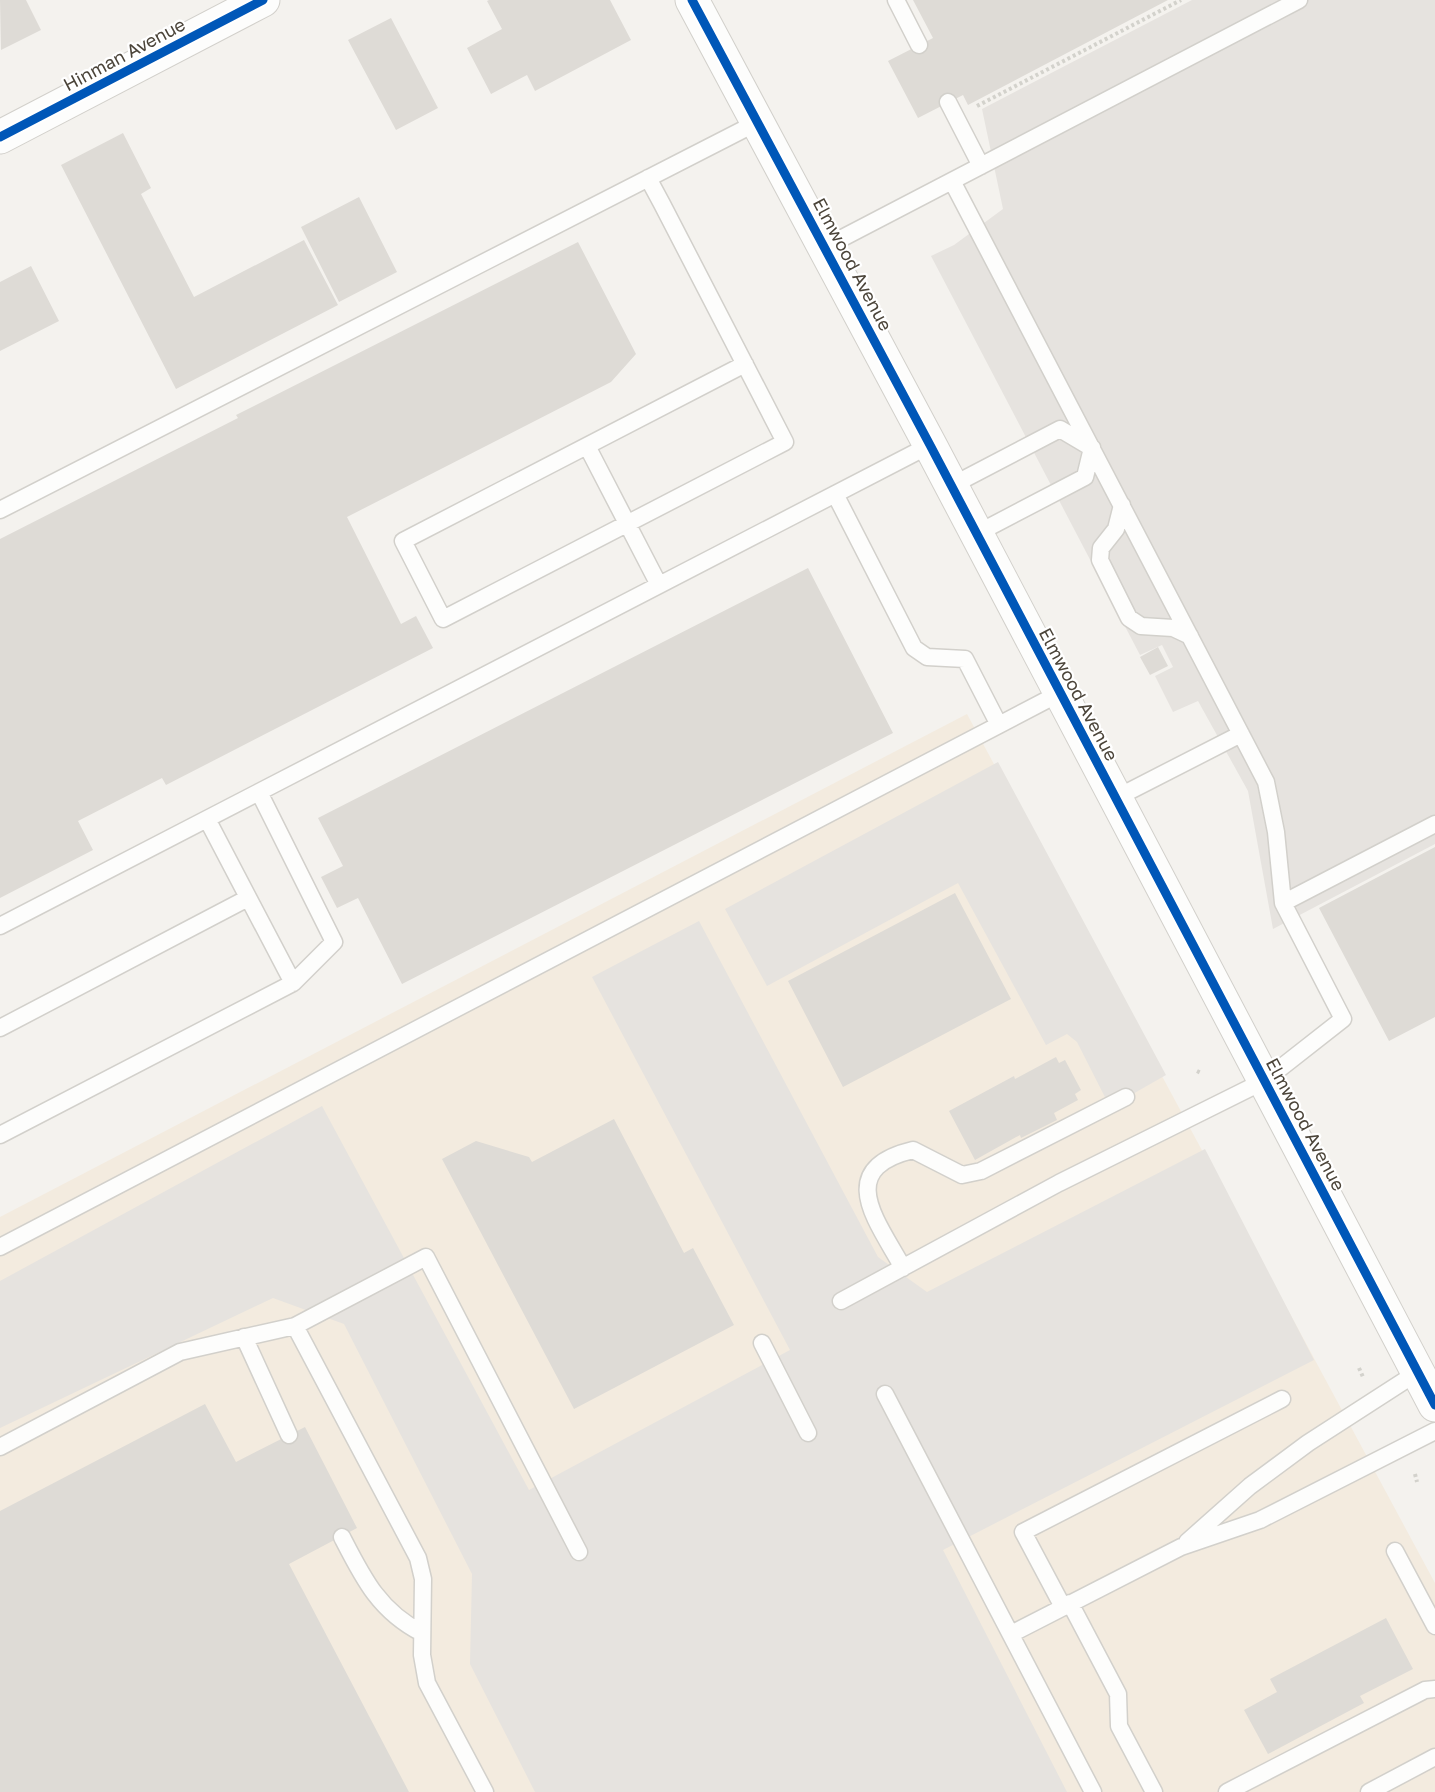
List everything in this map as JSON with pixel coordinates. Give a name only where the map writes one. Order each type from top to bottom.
[{"type":"street","name":"Hinman Avenue","points":[[0,137],[263,0]]},
{"type":"street","name":"Elmwood Avenue","points":[[692,0],[930,445],[1435,1405]]},
{"type":"lane","points":[[896,0],[919,45]]},
{"type":"lane","points":[[825,247],[1299,0]]},
{"type":"lane","points":[[948,102],[981,166]]},
{"type":"lane","points":[[0,510],[758,122]]},
{"type":"lane","points":[[648,178],[745,364],[785,442],[443,619],[403,541],[745,364]]},
{"type":"lane","points":[[841,1301],[1059,1183],[1264,1081],[1343,1019],[1283,903],[1276,832],[1266,782],[952,181]]},
{"type":"lane","points":[[951,486],[1060,429],[1092,448]]},
{"type":"lane","points":[[0,926],[930,445]]},
{"type":"lane","points":[[587,446],[659,585]]},
{"type":"lane","points":[[976,534],[1085,477],[1092,448]]},
{"type":"lane","points":[[835,494],[914,648],[927,657],[965,658],[999,725]]},
{"type":"lane","points":[[1122,505],[1116,529],[1101,548],[1100,560],[1129,618],[1141,626],[1173,628],[1190,636]]},
{"type":"lane","points":[[0,1247],[1060,693]]},
{"type":"lane","points":[[1116,798],[1242,734]]},
{"type":"lane","points":[[0,1135],[293,983],[334,942],[259,792]]},
{"type":"lane","points":[[207,819],[293,983]]},
{"type":"lane","points":[[1283,903],[1435,824]]},
{"type":"lane","points":[[0,1028],[249,898]]},
{"type":"lane","points":[[903,1268],[875,1217],[866,1194],[871,1174],[892,1155],[913,1150],[962,1175],[981,1171],[1126,1097]]},
{"type":"lane","points":[[0,1447],[180,1352],[295,1326],[426,1257],[579,1552]]},
{"type":"lane","points":[[295,1326],[418,1558],[423,1579],[422,1655],[427,1683],[485,1792]]},
{"type":"lane","points":[[244,1337],[289,1435]]},
{"type":"lane","points":[[762,1343],[808,1433]]},
{"type":"lane","points":[[1181,1547],[1250,1486],[1308,1443],[1418,1372]]},
{"type":"lane","points":[[885,1394],[1093,1792]]},
{"type":"lane","points":[[1154,1792],[1119,1726],[1118,1694],[1023,1533],[1282,1399]]},
{"type":"lane","points":[[1011,1634],[1181,1547],[1260,1520],[1435,1431]]},
{"type":"lane","points":[[342,1536],[366,1584],[402,1623],[422,1633]]},
{"type":"lane","points":[[1395,1551],[1435,1626]]},
{"type":"lane","points":[[1227,1792],[1425,1690],[1435,1689]]},
{"type":"lane","points":[[1369,1792],[1435,1757]]},
{"type":"path","points":[[973,108],[1181,0]]},
{"type":"path","points":[[1359,1368],[1365,1380]]},
{"type":"path","points":[[1415,1474],[1417,1482]]},
{"type":"shaded area","points":[[1192,0],[1435,0],[1435,844],[1273,929],[1248,791],[1198,701],[1173,712],[1155,676],[1173,667],[1162,645],[1140,655],[931,256],[954,245],[1003,209],[982,109]]},
{"type":"shaded area","points":[[967,714],[1435,1583],[1435,1792],[0,1792],[0,1217]]},
{"type":"shaded area","points":[[998,762],[1166,1075],[1110,1107],[1077,1042],[1067,1034],[1046,1045],[958,883],[767,986],[725,909]]},
{"type":"shaded area","points":[[699,921],[878,1257],[927,1292],[1205,1149],[1314,1360],[943,1550],[1067,1792],[535,1792],[470,1664],[472,1574],[344,1324],[273,1298],[0,1428],[0,1281],[322,1106],[529,1490],[790,1350],[592,977]]},
{"type":"building","points":[[0,0],[26,0],[41,30],[1,50]]},
{"type":"building","points":[[610,0],[631,40],[535,91],[527,75],[491,94],[467,48],[502,29],[487,1]]},
{"type":"building","points":[[913,0],[1168,0],[968,105],[963,95],[918,118],[888,61],[933,38]]},
{"type":"building","points":[[391,18],[438,108],[396,130],[348,40]]},
{"type":"building","points":[[123,133],[151,188],[141,194],[194,297],[304,240],[338,305],[176,389],[61,165]]},
{"type":"building","points":[[359,197],[397,272],[339,302],[301,227]]},
{"type":"building","points":[[578,242],[636,354],[611,382],[347,517],[401,624],[416,616],[433,648],[166,785],[162,778],[78,821],[93,850],[0,898],[0,539],[238,418],[236,415]]},
{"type":"building","points":[[31,266],[59,321],[0,351],[0,282]]},
{"type":"building","points":[[808,568],[893,733],[402,984],[358,898],[337,908],[321,877],[343,866],[318,818]]},
{"type":"building","points":[[1158,647],[1168,666],[1150,675],[1140,657]]},
{"type":"building","points":[[1435,847],[1435,1017],[1389,1041],[1319,908]]},
{"type":"building","points":[[955,893],[1011,999],[843,1087],[788,981]]},
{"type":"building","points":[[1056,1057],[1059,1063],[1065,1060],[1081,1090],[1075,1094],[1078,1100],[1054,1113],[1057,1120],[1021,1138],[1020,1135],[975,1160],[949,1111],[1014,1076],[1015,1079]]},
{"type":"building","points":[[614,1119],[684,1253],[693,1248],[734,1325],[574,1409],[442,1159],[476,1141],[529,1157],[532,1162]]},
{"type":"building","points":[[205,1404],[236,1462],[305,1427],[357,1528],[289,1564],[409,1792],[0,1792],[0,1511]]},
{"type":"building","points":[[1386,1618],[1413,1669],[1360,1696],[1364,1703],[1268,1754],[1244,1710],[1277,1692],[1270,1679]]},
{"type":"cycle path","points":[[0,137],[263,0]]},
{"type":"cycle path","points":[[692,0],[930,445],[1435,1405]]}]
